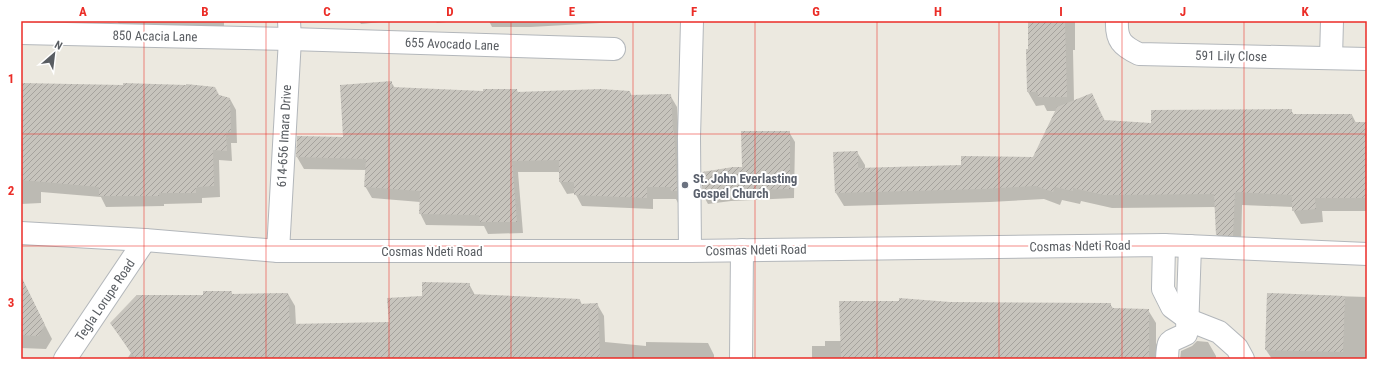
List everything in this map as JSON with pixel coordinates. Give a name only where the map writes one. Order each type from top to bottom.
[{"type":"street","points":[[690,252],[689,138],[692,21]]},
{"type":"street","name":"591 Lily Close","points":[[1117,21],[1117,32],[1120,40],[1124,46],[1139,54],[1367,59]]},
{"type":"street","points":[[1331,58],[1332,21]]},
{"type":"street","name":"850 Acacia Lane","points":[[21,33],[289,30]]},
{"type":"street","name":"655 Avocado Lane","points":[[289,30],[614,49]]},
{"type":"street","name":"614-656 Imara Drive","points":[[278,251],[289,30]]},
{"type":"street","name":"Cosmas Ndeti Road","points":[[21,233],[146,240],[278,251],[690,252],[742,250],[1164,245],[1367,254]]},
{"type":"street","name":"Tegla Lorupe Road","points":[[65,359],[146,240]]},
{"type":"street","points":[[1164,245],[1163,289],[1172,307],[1188,319],[1219,332],[1237,348],[1243,359]]},
{"type":"street","points":[[1167,359],[1168,343],[1171,340],[1186,334],[1188,319],[1190,246]]},
{"type":"street","points":[[741,359],[742,250]]},
{"type":"building","points":[[1028,21],[1065,21],[1067,97],[1038,97],[1038,92],[1027,92],[1026,49],[1028,49]]},
{"type":"building","points":[[392,81],[392,87],[483,91],[483,89],[517,89],[517,92],[601,89],[630,91],[630,95],[671,94],[677,191],[671,191],[670,187],[647,187],[647,198],[574,195],[574,182],[559,182],[559,160],[512,161],[517,222],[480,222],[479,215],[419,214],[420,191],[364,187],[366,159],[296,157],[297,136],[343,137],[340,85]]},
{"type":"building","points":[[21,83],[123,85],[123,83],[186,84],[215,87],[219,95],[230,98],[231,132],[226,132],[227,151],[213,150],[214,186],[196,187],[196,193],[159,193],[159,196],[99,196],[99,187],[21,180]]},
{"type":"building","points":[[1092,93],[1104,120],[1151,123],[1151,110],[1292,109],[1292,114],[1352,114],[1352,122],[1367,122],[1367,198],[1315,198],[1316,209],[1292,211],[1292,195],[1235,192],[1233,236],[1216,235],[1214,194],[1104,195],[1073,188],[1073,191],[1055,187],[1053,192],[1036,186],[835,193],[833,152],[858,151],[858,168],[961,165],[961,156],[1033,157],[1057,107]]},
{"type":"building","points":[[741,131],[790,131],[790,189],[725,190],[702,195],[702,172],[742,167]]},
{"type":"building","points":[[21,276],[45,325],[38,336],[21,335]]},
{"type":"building","points":[[422,282],[470,283],[470,294],[580,299],[580,304],[598,303],[600,359],[136,359],[110,323],[137,295],[203,295],[203,291],[232,291],[231,294],[288,293],[290,324],[389,322],[387,298],[422,296]]},
{"type":"building","points":[[1267,293],[1345,296],[1343,352],[1265,350]]},
{"type":"building","points":[[899,298],[950,302],[1111,303],[1111,308],[1149,309],[1149,359],[841,359],[839,301],[899,301]]},
{"type":"place","name":"St. John Everlasting Gospel Church","points":[[685,185]]}]
